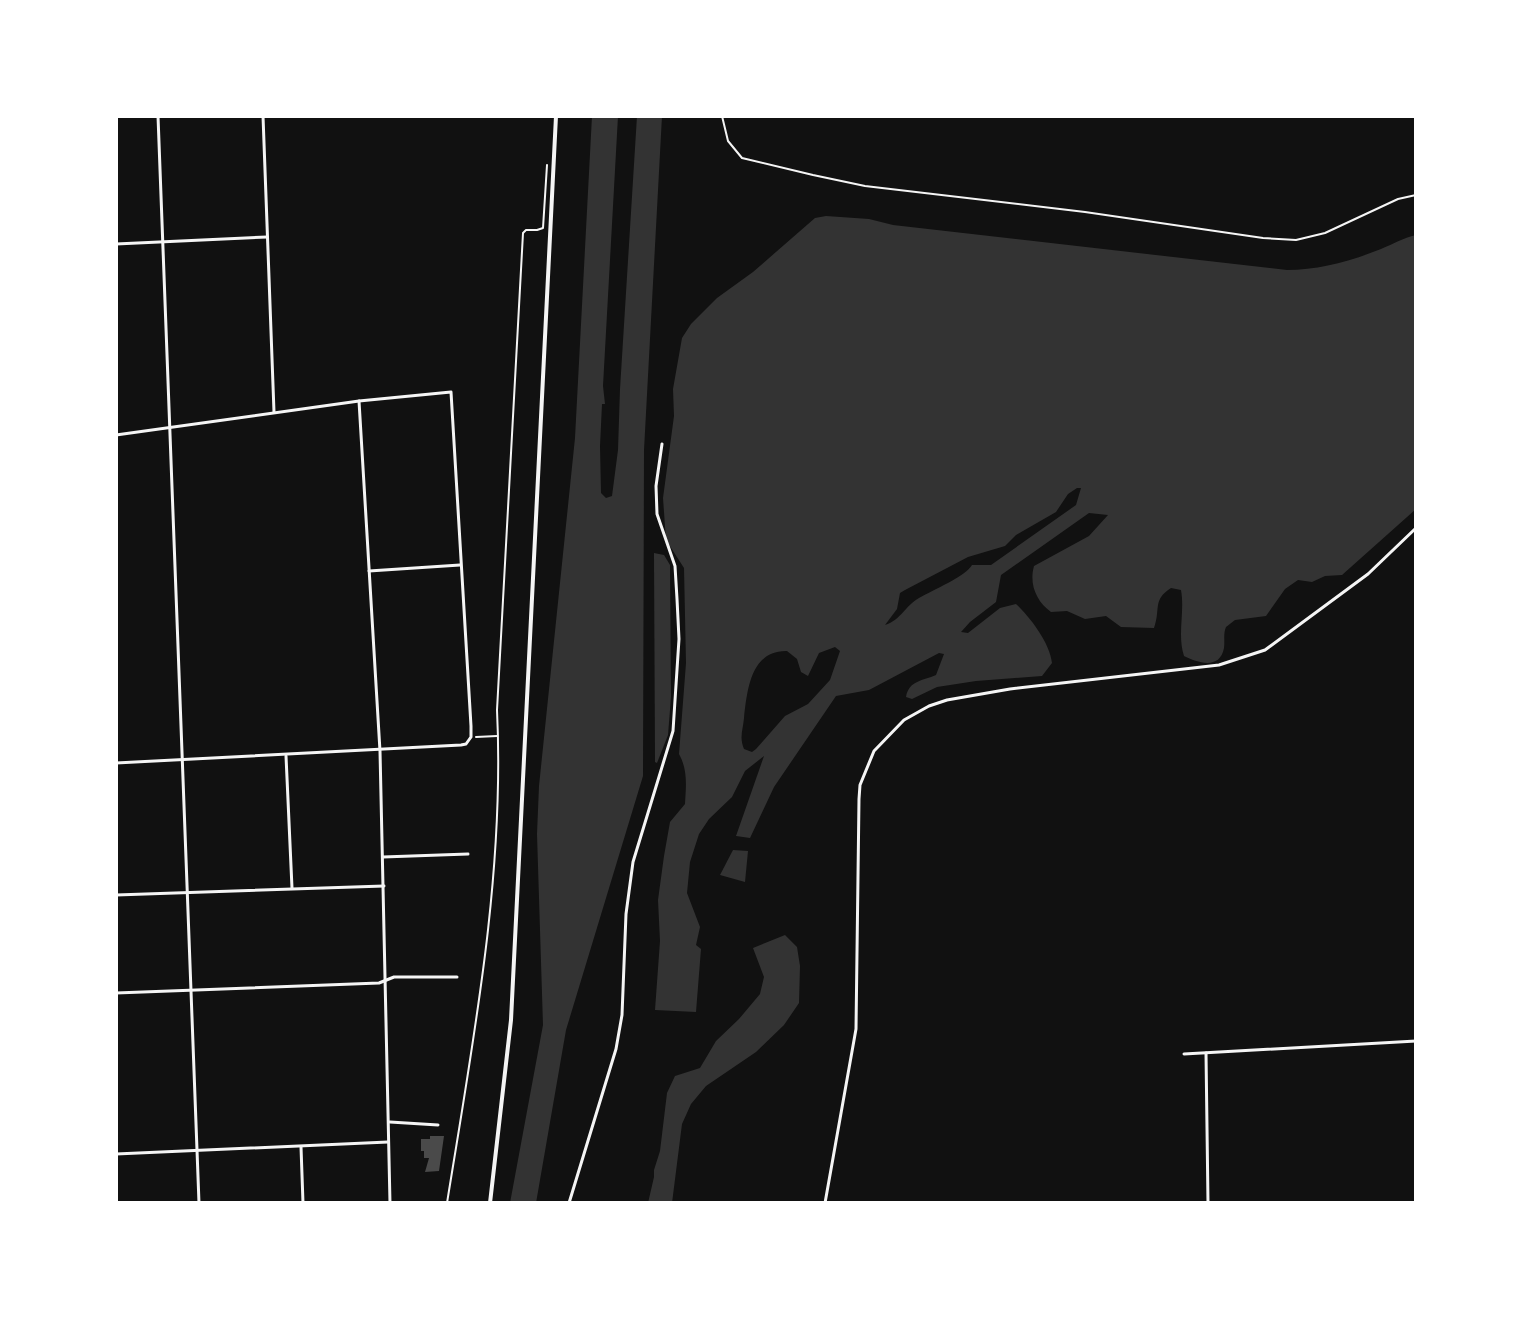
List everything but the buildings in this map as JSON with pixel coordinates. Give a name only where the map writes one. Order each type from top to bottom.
[{"type":"street","points":[[158,116],[199,1203]]},
{"type":"street","points":[[263,116],[274,412]]},
{"type":"street","points":[[490,1203],[511,1020],[556,116]]},
{"type":"street","points":[[116,244],[267,237]]},
{"type":"street","points":[[116,435],[359,401],[451,392],[471,737],[461,745],[380,751],[116,763]]},
{"type":"street","points":[[359,401],[380,751],[390,1203]]},
{"type":"street","points":[[569,1203],[616,1049],[622,1015],[626,914],[633,862],[673,731],[679,639],[675,566],[657,514],[656,486],[662,444]]},
{"type":"street","points":[[825,1203],[856,1029],[859,799],[860,785],[874,751],[904,720],[947,700],[1010,689],[1219,665],[1265,650],[1368,574],[1416,528]]},
{"type":"street","points":[[369,571],[460,565]]},
{"type":"street","points":[[286,755],[292,888]]},
{"type":"street","points":[[383,857],[468,854]]},
{"type":"street","points":[[116,895],[384,886]]},
{"type":"street","points":[[116,993],[386,982],[394,977],[457,977]]},
{"type":"street","points":[[1184,1054],[1416,1041]]},
{"type":"street","points":[[1206,1053],[1208,1203]]},
{"type":"street","points":[[389,1121],[438,1125]]},
{"type":"street","points":[[116,1154],[389,1142]]},
{"type":"street","points":[[301,1147],[303,1203]]},
{"type":"lane","points":[[722,116],[728,141],[742,158],[813,175],[865,186],[1085,212],[1263,238],[1296,240],[1325,233],[1398,199],[1416,195]]},
{"type":"path","points":[[447,1203],[476,1019],[489,909],[499,761],[497,710],[523,233],[543,228],[548,164]]},
{"type":"path","points":[[471,737],[498,736]]},
{"type":"shaded area","points":[[592,116],[618,116],[603,386],[605,404],[602,404],[600,446],[601,493],[606,498],[612,496],[618,450],[637,116],[662,116],[644,450],[643,776],[566,1030],[536,1203],[510,1203],[543,1025],[537,834],[539,786],[575,438]]},
{"type":"shaded area","points":[[815,218],[869,219],[893,225],[1287,270],[1347,261],[1416,235],[1416,509],[1342,575],[1325,576],[1312,582],[1298,580],[1285,589],[1266,616],[1235,620],[1226,627],[1222,655],[1208,663],[1184,656],[1181,590],[1171,588],[1161,597],[1154,628],[1121,627],[1106,616],[1085,619],[1067,611],[1051,612],[1041,603],[1033,586],[1034,566],[1089,536],[1108,515],[1089,513],[1001,575],[996,602],[961,632],[968,633],[1000,608],[1016,604],[1048,647],[1052,663],[1042,676],[937,687],[912,699],[906,697],[913,684],[936,675],[944,654],[939,653],[869,690],[836,696],[774,787],[750,838],[736,836],[764,756],[745,771],[732,797],[709,819],[699,834],[690,862],[687,893],[700,927],[696,945],[701,949],[696,1012],[655,1010],[660,941],[658,900],[664,856],[670,822],[685,804],[686,791],[685,772],[679,754],[686,663],[684,568],[666,540],[663,498],[674,416],[673,389],[682,338],[691,324],[717,298],[753,272]],"holes":[[[1081,488],[1076,505],[991,565],[972,565],[956,578],[914,601],[895,620],[885,625],[897,609],[900,593],[968,557],[1005,546],[1016,535],[1056,512],[1068,494]],[[835,647],[840,651],[830,680],[808,704],[785,716],[756,749],[752,752],[744,749],[742,737],[747,696],[758,664],[775,652],[787,651],[797,659],[801,672],[808,676],[819,653]]]},
{"type":"shaded area","points":[[654,553],[664,555],[670,565],[671,697],[668,735],[657,763],[655,762]]},
{"type":"shaded area","points":[[733,850],[748,851],[745,882],[720,875]]},
{"type":"shaded area","points":[[785,935],[797,947],[799,1003],[784,1025],[756,1052],[706,1086],[691,1104],[682,1124],[672,1203],[648,1203],[660,1151],[667,1093],[675,1076],[700,1068],[716,1041],[760,994],[764,977],[753,948]]}]
